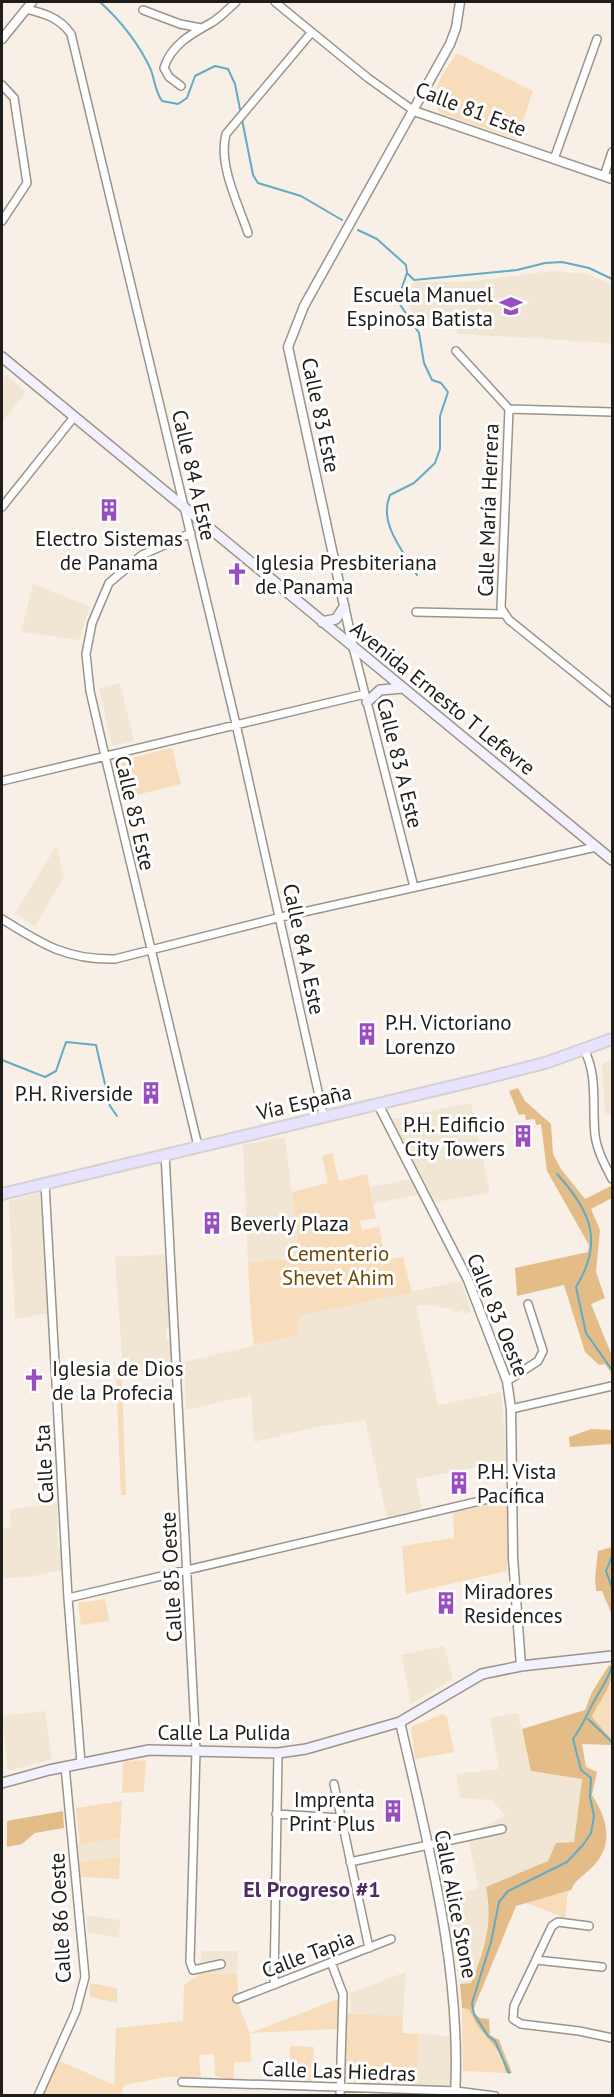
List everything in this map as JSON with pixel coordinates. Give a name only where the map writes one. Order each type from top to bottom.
[{"type":"main road","name":"Avenida Ernesto T Lefevre","points":[[2,357],[612,860]]},
{"type":"main road","points":[[322,622],[336,619],[344,607]]},
{"type":"main road","points":[[366,698],[380,690],[403,688]]},
{"type":"main road","name":"Vía España","points":[[2,1194],[198,1146],[324,1119],[545,1063],[612,1039]]},
{"type":"main road","name":"Calle La Pulida","points":[[2,1783],[65,1766],[149,1750],[278,1753],[336,1743],[400,1722],[482,1674],[521,1666],[609,1657]]},
{"type":"street","points":[[180,86],[169,77],[164,68],[175,48],[236,2]]},
{"type":"street","name":"Calle 81 Este","points":[[275,2],[311,33],[414,111],[608,178]]},
{"type":"street","name":"Calle 83 Este","points":[[353,647],[288,347],[304,306],[450,44],[456,28],[460,2]]},
{"type":"street","points":[[2,36],[28,6]]},
{"type":"street","name":"Calle 84 A Este","points":[[28,6],[64,24],[71,34],[236,724],[281,917],[324,1119]]},
{"type":"street","points":[[143,10],[180,24],[201,28]]},
{"type":"street","points":[[248,233],[222,146],[226,134],[237,119],[311,33]]},
{"type":"street","points":[[554,159],[597,39]]},
{"type":"street","points":[[2,85],[14,98],[27,183],[2,220]]},
{"type":"street","points":[[608,178],[612,152]]},
{"type":"street","points":[[456,351],[509,409],[612,412]]},
{"type":"street","name":"Calle María Herrera","points":[[509,409],[501,608],[504,614],[612,703]]},
{"type":"street","points":[[2,507],[74,417]]},
{"type":"street","name":"Calle 85 Este","points":[[191,533],[156,548],[127,566],[109,583],[99,602],[86,654],[89,685],[105,756],[198,1146]]},
{"type":"street","points":[[416,612],[504,614]]},
{"type":"street","name":"Calle 83 A Este","points":[[353,647],[414,887]]},
{"type":"street","points":[[2,782],[236,724],[366,698]]},
{"type":"street","points":[[2,919],[49,948],[66,955],[90,959],[115,959],[281,917],[596,847]]},
{"type":"street","points":[[584,1050],[591,1061],[595,1137],[599,1153],[612,1179]]},
{"type":"street","name":"Calle 83 Oeste","points":[[378,1104],[468,1280],[507,1381],[511,1409],[514,1492],[513,1558],[521,1666]]},
{"type":"street","name":"Calle 85 Oeste","points":[[165,1154],[196,1750],[190,1962],[193,1970],[221,1964]]},
{"type":"street","name":"Calle 5ta","points":[[45,1184],[68,1598]]},
{"type":"street","points":[[507,1381],[537,1361],[543,1351],[528,1304]]},
{"type":"street","points":[[511,1409],[612,1386]]},
{"type":"street","points":[[81,1763],[68,1598],[514,1492]]},
{"type":"street","name":"Calle Alice Stone","points":[[400,1722],[446,1935],[454,1988],[457,2022],[455,2093]]},
{"type":"street","points":[[274,1985],[278,1753]]},
{"type":"street","name":"Calle 86 Oeste","points":[[38,2096],[76,2011],[85,1977],[65,1766]]},
{"type":"street","points":[[334,1784],[369,1948]]},
{"type":"street","points":[[276,1814],[341,1818]]},
{"type":"street","points":[[350,1862],[502,1829]]},
{"type":"street","points":[[589,1926],[558,1922],[552,1926],[514,2006],[513,2019],[516,2022],[612,2038]]},
{"type":"street","name":"Calle Tapia","points":[[237,1999],[391,1939]]},
{"type":"street","points":[[536,1960],[602,1967]]},
{"type":"street","points":[[332,1962],[343,1994],[340,2096]]},
{"type":"street","name":"Calle Las Hiedras","points":[[182,2082],[340,2087],[495,2096]]},
{"type":"shaded area","name":"Escuela Manuel Espinosa Batista","points":[[552,271],[588,274],[612,285],[612,343],[458,334],[453,325],[418,317],[412,311],[408,300],[414,282],[466,282]]},
{"type":"shaded area","points":[[6,375],[26,392],[2,422],[2,381]]},
{"type":"shaded area","points":[[33,584],[90,607],[79,640],[21,632]]},
{"type":"shaded area","points":[[120,683],[134,741],[112,746],[99,688]]},
{"type":"shaded area","points":[[57,845],[64,878],[35,926],[15,913]]},
{"type":"shaded area","points":[[612,1060],[612,1113],[605,1115],[602,1064]]},
{"type":"shaded area","points":[[518,1088],[525,1101],[551,1124],[553,1154],[561,1169],[585,1199],[611,1186],[612,1198],[591,1209],[600,1230],[596,1272],[605,1298],[591,1304],[612,1356],[612,1374],[605,1364],[599,1365],[585,1352],[564,1285],[517,1296],[515,1268],[588,1252],[589,1245],[547,1171],[541,1124],[536,1125],[535,1119],[526,1120],[525,1114],[519,1115],[509,1091]]},
{"type":"shaded area","points":[[471,1103],[490,1193],[435,1202],[392,1119]]},
{"type":"shaded area","points":[[285,1137],[297,1233],[296,1259],[248,1262],[243,1145]]},
{"type":"shaded area","points":[[412,1179],[419,1194],[373,1204],[370,1187]]},
{"type":"shaded area","points":[[40,1193],[49,1313],[15,1319],[9,1201]]},
{"type":"shaded area","points":[[166,1254],[169,1327],[166,1329],[166,1339],[171,1341],[172,1371],[123,1373],[115,1257]]},
{"type":"shaded area","points":[[461,1281],[471,1312],[465,1314],[463,1310],[454,1313],[452,1309],[428,1305],[416,1306],[438,1405],[501,1392],[507,1461],[416,1479],[422,1509],[387,1518],[365,1420],[316,1427],[254,1442],[251,1395],[186,1410],[184,1362],[298,1335],[297,1316]]},
{"type":"shaded area","points":[[591,1429],[612,1430],[612,1444],[570,1447],[569,1437]]},
{"type":"shaded area","points":[[57,1503],[58,1547],[61,1546],[63,1570],[29,1577],[2,1578],[2,1528],[11,1527],[10,1510]]},
{"type":"shaded area","points":[[612,1547],[612,1615],[602,1591],[596,1591],[595,1578],[598,1551]]},
{"type":"shaded area","points":[[444,1646],[453,1679],[411,1704],[401,1655]]},
{"type":"shaded area","points":[[609,1665],[612,1666],[611,1681],[592,1717],[612,1740],[612,1745],[582,1744],[586,1767],[597,1772],[592,1795],[601,1812],[606,1829],[602,1855],[571,1890],[516,1906],[474,2008],[474,2013],[480,2018],[489,2019],[490,2035],[499,2040],[512,2073],[506,2073],[501,2054],[477,2025],[469,2009],[462,2008],[460,1984],[471,1983],[484,1947],[489,1913],[486,1887],[548,1861],[556,1843],[574,1842],[582,1779],[531,1771],[522,1729],[585,1710],[592,1692]]},
{"type":"shaded area","points":[[45,1711],[52,1759],[8,1771],[2,1716]]},
{"type":"shaded area","points":[[518,1713],[531,1771],[582,1779],[574,1842],[548,1861],[486,1887],[489,1905],[486,1947],[470,1983],[460,1984],[445,1898],[479,1888],[469,1843],[471,1833],[505,1816],[492,1800],[460,1798],[456,1774],[499,1769],[490,1718]]},
{"type":"shaded area","points":[[63,1811],[64,1828],[35,1833],[22,1844],[7,1847],[7,1821]]},
{"type":"shaded area","points":[[120,1838],[120,1857],[78,1862],[77,1844]]},
{"type":"shaded area","points":[[86,1915],[120,1920],[119,1938],[88,1932]]},
{"type":"shaded area","points":[[201,1951],[238,1951],[237,1974],[200,1974]]},
{"type":"shaded area","points":[[406,1972],[403,2016],[351,2013],[350,1993]]},
{"type":"shaded area","points":[[419,2034],[451,2036],[450,2086],[416,2086]]},
{"type":"green space","points":[[457,53],[533,91],[517,139],[440,113],[436,106],[436,91]]},
{"type":"green space","points":[[172,748],[181,784],[124,798],[115,762]]},
{"type":"green space","name":"Cementerio Shevet Ahim","points":[[332,1153],[339,1181],[367,1174],[376,1218],[360,1221],[362,1230],[379,1227],[386,1260],[403,1257],[412,1292],[298,1316],[299,1335],[254,1345],[248,1262],[296,1259],[297,1233],[292,1192],[328,1183],[322,1156]]},
{"type":"green space","points":[[116,1379],[122,1380],[126,1495],[121,1495]]},
{"type":"green space","points":[[504,1502],[510,1509],[507,1571],[406,1594],[402,1546],[454,1538],[453,1512]]},
{"type":"green space","points":[[105,1599],[109,1621],[81,1625],[78,1603]]},
{"type":"green space","points":[[612,1683],[612,1740],[592,1717],[600,1699]]},
{"type":"green space","points":[[442,1714],[447,1717],[454,1752],[415,1759],[411,1727]]},
{"type":"green space","points":[[146,1760],[144,1792],[122,1793],[123,1762]]},
{"type":"green space","points":[[122,1801],[120,1838],[80,1844],[76,1808]]},
{"type":"green space","points":[[120,1857],[119,1879],[80,1877],[78,1862]]},
{"type":"green space","points":[[568,1891],[565,1918],[526,1903]]},
{"type":"green space","points":[[200,1974],[237,1974],[239,2006],[250,2033],[251,2062],[234,2062],[234,2080],[215,2076],[214,2054],[199,2055],[201,2077],[167,2077],[124,2085],[121,2095],[48,2096],[42,2093],[56,2063],[60,2061],[114,2085],[116,2028],[183,2021],[184,1985]]},
{"type":"green space","points":[[90,1983],[117,1988],[117,2003],[90,1997]]},
{"type":"green space","points":[[338,1999],[338,2029],[250,2033]]},
{"type":"green space","points":[[462,2008],[469,2009],[477,2025],[501,2054],[506,2073],[463,2071]]},
{"type":"green space","points":[[345,2013],[403,2016],[402,2033],[419,2034],[416,2086],[348,2084],[344,2080]]},
{"type":"green space","points":[[290,2046],[314,2047],[312,2081],[289,2080]]},
{"type":"waterway","points":[[100,2],[122,25],[141,51],[151,70],[156,90],[162,101],[178,104],[187,98],[195,76],[215,66],[228,69],[235,84],[253,175],[258,183],[301,196],[342,220]]},
{"type":"waterway","points":[[358,230],[377,239],[406,265],[407,273],[399,303],[419,333],[424,363],[432,380],[441,383],[448,392],[440,416],[440,449],[435,463],[414,483],[390,495],[387,505],[387,516],[394,536],[417,575]]},
{"type":"waterway","points":[[408,274],[414,280],[517,270],[545,263],[562,262],[589,268],[612,279]]},
{"type":"waterway","points":[[2,1060],[45,1077],[56,1071],[66,1042],[96,1045],[110,1106],[117,1116]]},
{"type":"waterway","points":[[557,1174],[578,1201],[590,1228],[590,1256],[576,1287],[586,1333],[612,1370]]},
{"type":"waterway","points":[[612,1556],[606,1571],[612,1588]]},
{"type":"waterway","points":[[509,2073],[495,2041],[488,2036],[474,2014],[472,2003],[491,1942],[499,1902],[508,1891],[567,1862],[591,1833],[594,1816],[590,1797],[591,1778],[581,1770],[573,1739],[612,1666]]},
{"type":"waterway","points":[[588,1719],[612,1742]]},
{"type":"place","name":"Escuela Manuel Espinosa Batista","points":[[511,306]]},
{"type":"place","name":"Electro Sistemas de Panama","points":[[109,510]]},
{"type":"place","name":"Iglesia Presbiteriana de Panama","points":[[237,574]]},
{"type":"place","name":"P.H. Victoriano Lorenzo","points":[[367,1034]]},
{"type":"place","name":"P.H. Riverside","points":[[151,1093]]},
{"type":"place","name":"P.H. Edificio City Towers","points":[[523,1136]]},
{"type":"place","name":"Beverly Plaza","points":[[212,1223]]},
{"type":"place","name":"Iglesia de Dios de la Profecia","points":[[34,1380]]},
{"type":"place","name":"P.H. Vista Pacífica","points":[[459,1483]]},
{"type":"place","name":"Miradores Residences","points":[[446,1603]]},
{"type":"place","name":"Imprenta Print Plus","points":[[393,1811]]},
{"type":"district","name":"El Progreso #1","points":[[312,1889]]}]
